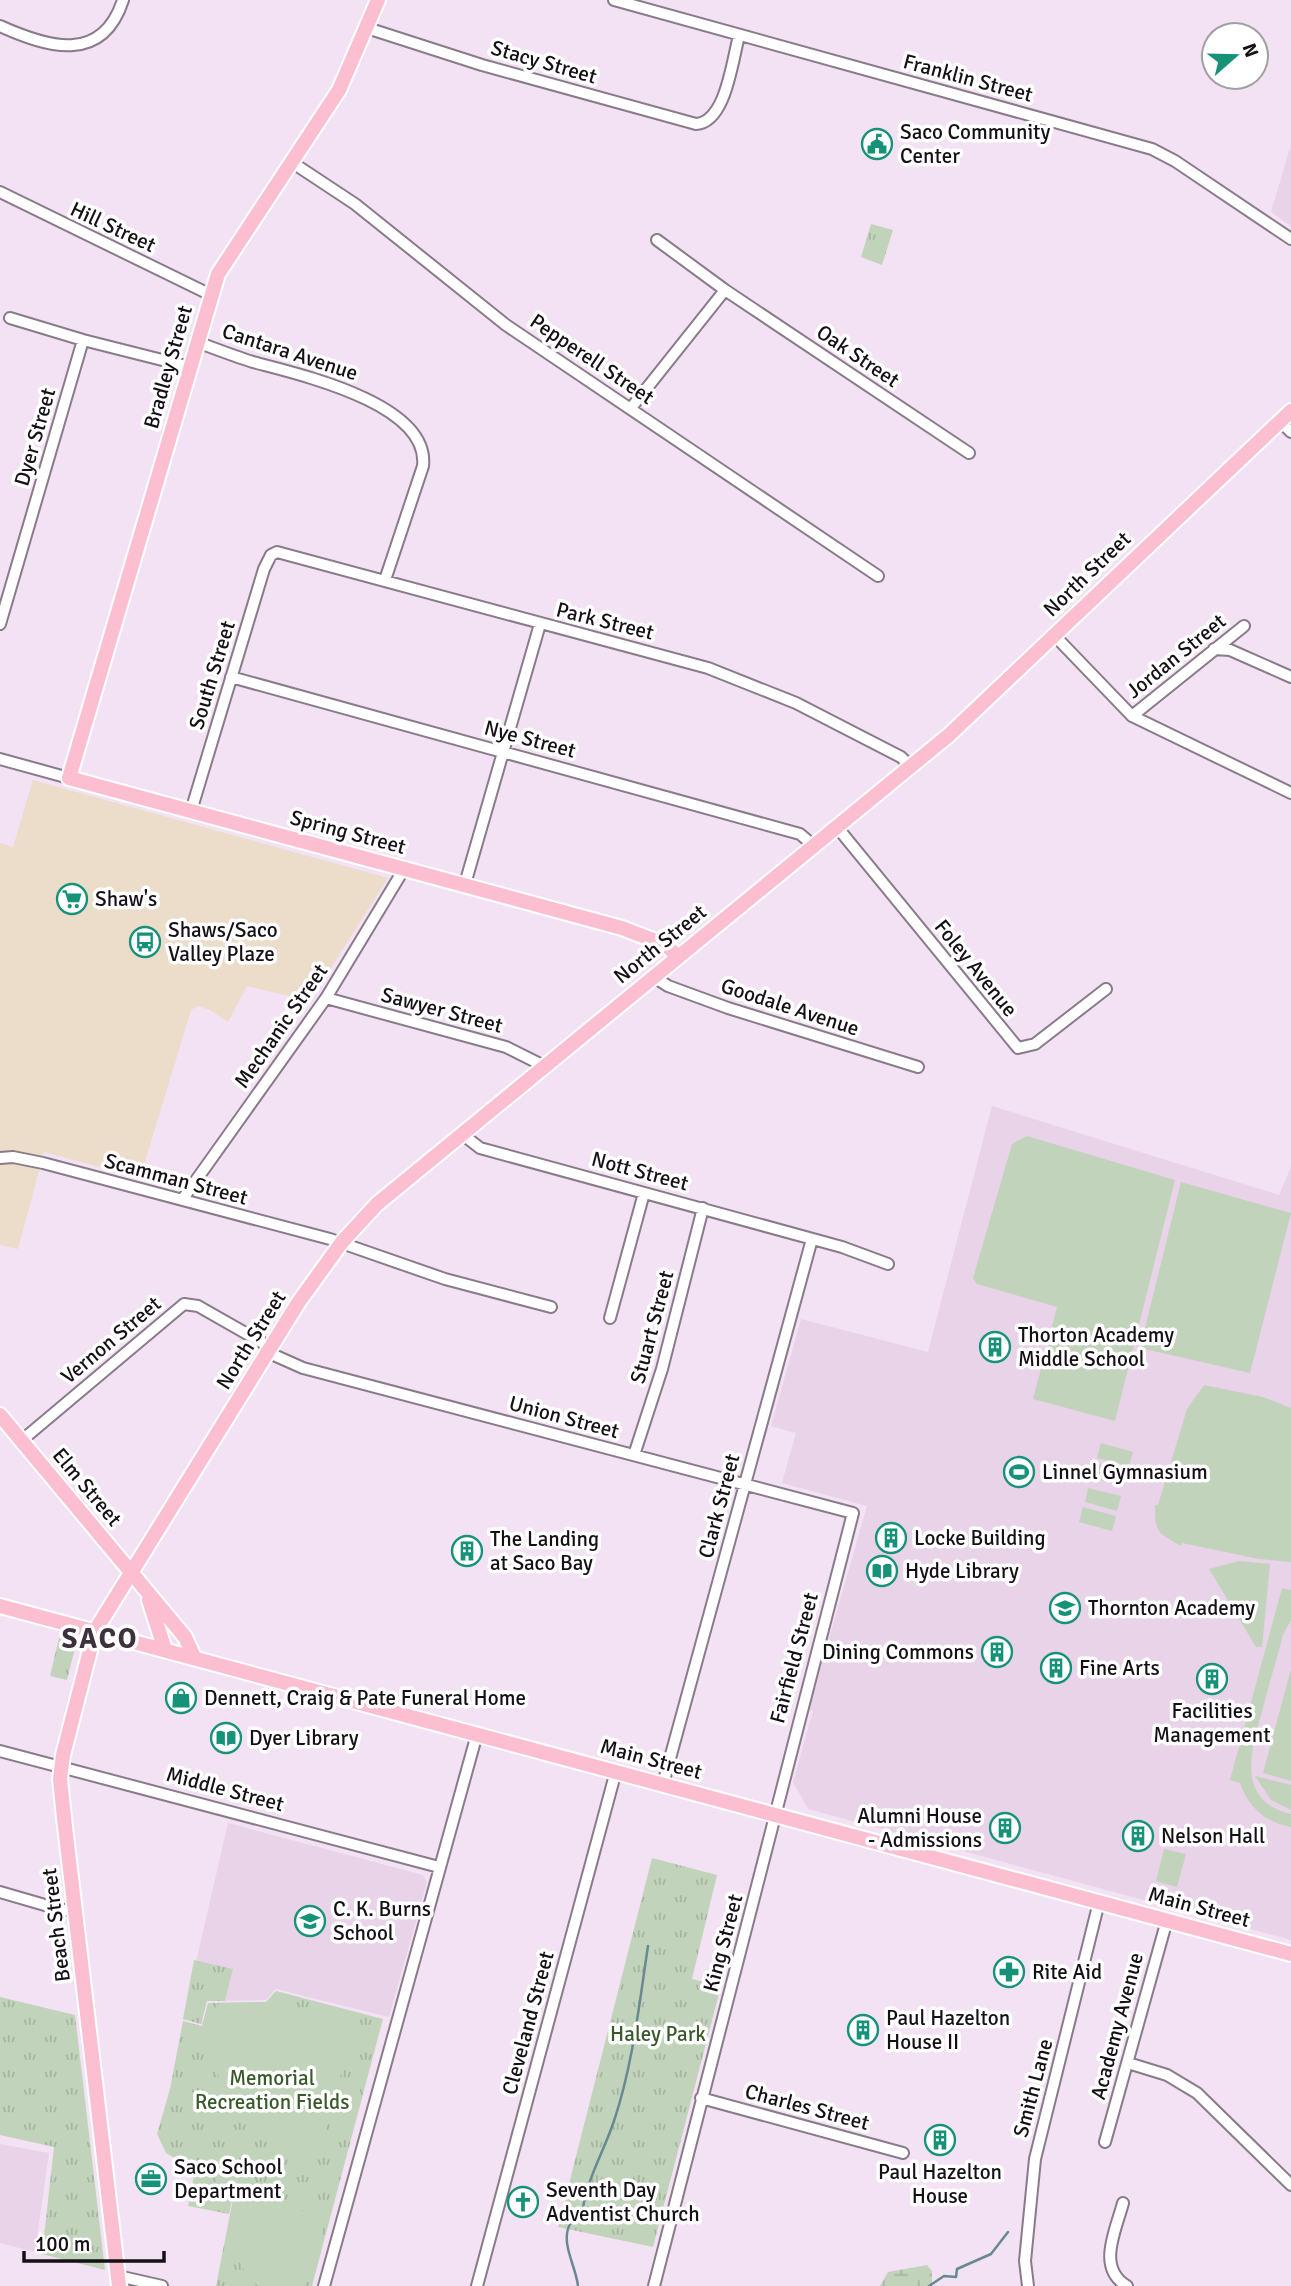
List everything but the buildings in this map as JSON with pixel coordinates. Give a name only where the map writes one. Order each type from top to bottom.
[{"type":"main road","name":"Bradley Street","points":[[69,778],[211,295],[230,253],[293,163],[339,90],[367,29],[373,1]]},
{"type":"main road","name":"North Street","points":[[132,1572],[268,1350],[342,1242],[377,1204],[911,767],[1286,416]]},
{"type":"main road","name":"Spring Street","points":[[69,778],[638,933],[666,946],[678,957]]},
{"type":"main road","name":"Elm Street","points":[[0,1415],[189,1642],[194,1657]]},
{"type":"main road","name":"Beach Street","points":[[118,2281],[61,1766],[95,1631],[132,1572]]},
{"type":"main road","name":"Elm Street","points":[[143,1586],[164,1650]]},
{"type":"main road","name":"Main Street","points":[[0,1606],[1291,1954]]},
{"type":"street","points":[[0,26],[47,45],[75,46],[107,29],[123,0]]},
{"type":"street","name":"Franklin Street","points":[[614,0],[1152,149],[1175,161],[1291,239]]},
{"type":"street","points":[[662,13],[665,0]]},
{"type":"street","name":"Stacy Street","points":[[367,29],[482,65],[693,124],[711,120],[722,101],[739,36]]},
{"type":"street","name":"Pepperell Street","points":[[293,163],[355,204],[498,319],[878,576]]},
{"type":"street","name":"Hill Street","points":[[0,192],[211,295]]},
{"type":"street","name":"Oak Street","points":[[657,240],[725,290],[969,453]]},
{"type":"street","points":[[631,408],[725,290]]},
{"type":"street","points":[[10,318],[190,367]]},
{"type":"street","name":"Dyer Street","points":[[0,624],[83,340]]},
{"type":"street","name":"Cantara Avenue","points":[[197,342],[345,387],[388,413],[419,443],[423,466],[385,580]]},
{"type":"street","points":[[1286,416],[1291,432]]},
{"type":"street","name":"Park Street","points":[[273,553],[291,554],[747,681],[807,708],[901,757],[911,767]]},
{"type":"street","name":"South Street","points":[[191,811],[264,569],[273,553]]},
{"type":"street","points":[[465,884],[540,624]]},
{"type":"street","name":"Jordan Street","points":[[1132,716],[1244,626]]},
{"type":"street","points":[[1054,635],[1132,716],[1291,793]]},
{"type":"street","points":[[1214,649],[1230,650],[1291,677]]},
{"type":"street","name":"Nye Street","points":[[231,677],[800,834],[814,846]]},
{"type":"street","name":"Spring Street","points":[[0,759],[69,778]]},
{"type":"street","name":"Foley Avenue","points":[[837,827],[1015,1046],[1022,1049],[1035,1044],[1106,989]]},
{"type":"street","name":"Mechanic Street","points":[[181,1200],[326,998],[404,869]]},
{"type":"street","name":"Goodale Avenue","points":[[654,977],[668,986],[727,1008],[918,1067]]},
{"type":"street","name":"Sawyer Street","points":[[326,998],[492,1042],[532,1058],[544,1066]]},
{"type":"street","name":"Nott Street","points":[[462,1134],[480,1148],[812,1238],[888,1264]]},
{"type":"street","name":"Scamman Street","points":[[0,1158],[13,1157],[44,1163],[342,1242],[388,1261],[551,1307]]},
{"type":"street","points":[[610,1318],[644,1193]]},
{"type":"street","name":"Stuart Street","points":[[634,1455],[662,1369],[703,1208]]},
{"type":"street","name":"Clark Street","points":[[663,1784],[812,1238]]},
{"type":"street","name":"Vernon Street","points":[[21,1441],[184,1304],[198,1306],[268,1350]]},
{"type":"street","name":"Union Street","points":[[268,1350],[303,1368],[853,1513]]},
{"type":"street","name":"Fairfield Street","points":[[776,1814],[802,1700],[853,1513]]},
{"type":"street","points":[[324,2286],[478,1734]]},
{"type":"street","name":"Middle Street","points":[[0,1751],[439,1867]]},
{"type":"street","name":"Cleveland Street","points":[[477,2286],[616,1771]]},
{"type":"street","name":"King Street","points":[[654,2286],[776,1814]]},
{"type":"street","points":[[0,1892],[62,1910],[75,1910]]},
{"type":"street","name":"Smith Lane","points":[[1028,2286],[1025,2261],[1035,2159],[1099,1902]]},
{"type":"street","name":"Academy Avenue","points":[[1105,2142],[1167,1920]]},
{"type":"street","points":[[1128,2063],[1167,2075],[1197,2093],[1291,2185]]},
{"type":"street","name":"Charles Street","points":[[701,2098],[903,2153]]},
{"type":"street","points":[[1123,2203],[1109,2266],[1114,2277],[1127,2286]]},
{"type":"street","points":[[118,2281],[162,2286]]},
{"type":"shaded area","points":[[1291,144],[1291,226],[1271,212]]},
{"type":"shaded area","points":[[33,780],[388,878],[310,1001],[247,986],[228,1022],[210,1010],[198,1006],[191,1010],[140,1178],[44,1152],[18,1249],[0,1245],[0,843],[13,847]]},
{"type":"shaded area","name":"Thornton Academy","points":[[992,1106],[1279,1195],[1291,1167],[1291,1940],[808,1809],[793,1782],[813,1711],[809,1709],[867,1506],[782,1483],[796,1433],[771,1426],[801,1319],[928,1352]]},
{"type":"shaded area","name":"C. K. Burns School","points":[[228,1823],[423,1875],[427,1882],[389,2017],[276,1989],[266,2000],[207,2001],[201,2024],[183,2019]]},
{"type":"shaded area","points":[[0,2144],[49,2153],[35,2252],[0,2243]]},
{"type":"green space","points":[[871,224],[893,230],[882,265],[861,257]]},
{"type":"green space","points":[[1027,1136],[1175,1180],[1115,1421],[1033,1399],[1057,1307],[977,1284],[973,1278],[1012,1144]]},
{"type":"green space","points":[[1181,1182],[1291,1213],[1250,1373],[1140,1348]]},
{"type":"green space","points":[[1204,1385],[1263,1397],[1291,1408],[1291,1562],[1259,1559],[1182,1543],[1181,1546],[1162,1534],[1157,1527],[1155,1505],[1158,1505],[1187,1409]]},
{"type":"green space","points":[[1101,1443],[1133,1452],[1129,1466],[1097,1458]]},
{"type":"green space","points":[[1095,1463],[1128,1472],[1124,1486],[1091,1478]]},
{"type":"green space","points":[[1088,1488],[1121,1496],[1117,1511],[1085,1502]]},
{"type":"green space","points":[[1083,1507],[1116,1516],[1112,1531],[1079,1522]]},
{"type":"green space","points":[[1239,1561],[1270,1564],[1262,1647],[1256,1647],[1209,1569]]},
{"type":"green space","points":[[1282,1588],[1291,1590],[1291,1620],[1283,1635],[1255,1737],[1251,1769],[1260,1797],[1272,1807],[1291,1814],[1291,1827],[1266,1818],[1253,1806],[1240,1783],[1230,1780]]},
{"type":"green space","points":[[59,1638],[73,1644],[75,1648],[67,1680],[50,1676]]},
{"type":"green space","points":[[1291,1669],[1291,1781],[1263,1773]]},
{"type":"green space","points":[[1255,1776],[1291,1785],[1291,1810],[1271,1800]]},
{"type":"green space","points":[[1164,1849],[1186,1854],[1177,1887],[1156,1881]]},
{"type":"green space","name":"Haley Park","points":[[652,1858],[717,1875],[692,1979],[721,1986],[653,2247],[558,2227]]},
{"type":"green space","points":[[194,1960],[233,1969],[225,2001],[207,2001],[201,2024],[183,2019]]},
{"type":"green space","name":"Memorial Recreation Fields","points":[[276,1991],[383,2019],[312,2286],[216,2286],[238,2173],[229,2214],[188,2206],[195,2170],[166,2153],[157,2134],[170,2089],[183,2021],[202,2026],[208,2003],[266,2002]]},
{"type":"green space","points":[[0,1997],[75,2015],[105,2270],[42,2254],[54,2147],[0,2135]]},
{"type":"green space","points":[[266,2002],[350,2022],[353,2029],[318,2160],[295,2152],[260,2133],[236,2107],[218,2074],[210,2037],[212,2020],[219,2003]]},
{"type":"green space","points":[[199,2166],[214,2169],[207,2202],[192,2198]]},
{"type":"green space","points":[[218,2170],[233,2173],[226,2206],[211,2203]]},
{"type":"green space","points":[[235,2193],[324,2216],[326,2220],[305,2286],[258,2286],[249,2276],[233,2243]]},
{"type":"green space","points":[[927,2265],[932,2271],[932,2286],[880,2286],[888,2272]]},
{"type":"waterway","points":[[583,2208],[592,2175],[614,2121],[626,2078],[648,1946]]},
{"type":"waterway","points":[[578,2286],[567,2231],[570,2224],[581,2217]]},
{"type":"waterway","points":[[929,2286],[944,2276],[956,2277],[957,2269],[991,2254],[1008,2232]]},
{"type":"place","name":"Saco Community Center","points":[[877,144]]},
{"type":"place","name":"Shaw's","points":[[72,899]]},
{"type":"place","name":"Shaws/Saco Valley Plaze","points":[[145,942]]},
{"type":"place","name":"Thorton Academy Middle School","points":[[995,1347]]},
{"type":"place","name":"Linnel Gymnasium","points":[[1019,1472]]},
{"type":"place","name":"Locke Building","points":[[891,1538]]},
{"type":"place","name":"The Landing at Saco Bay","points":[[467,1551]]},
{"type":"place","name":"Hyde Library","points":[[882,1571]]},
{"type":"place","name":"Thornton Academy","points":[[1065,1608]]},
{"type":"place","name":"Dining Commons","points":[[997,1652]]},
{"type":"place","name":"Fine Arts","points":[[1056,1668]]},
{"type":"place","name":"Facilities Management","points":[[1212,1679]]},
{"type":"place","name":"Dennett, Craig & Pate Funeral Home","points":[[181,1698]]},
{"type":"place","name":"Dyer Library","points":[[226,1738]]},
{"type":"place","name":"Alumni House - Admissions","points":[[1005,1828]]},
{"type":"place","name":"Nelson Hall","points":[[1138,1836]]},
{"type":"place","name":"C. K. Burns School","points":[[310,1921]]},
{"type":"place","name":"Rite Aid","points":[[1009,1972]]},
{"type":"place","name":"Paul Hazelton House II","points":[[863,2030]]},
{"type":"place","name":"Paul Hazelton House","points":[[940,2140]]},
{"type":"place","name":"Saco School Department","points":[[151,2179]]},
{"type":"place","name":"Seventh Day Adventist Church","points":[[523,2202]]},
{"type":"district","name":"SACO","points":[[100,1638]]}]
